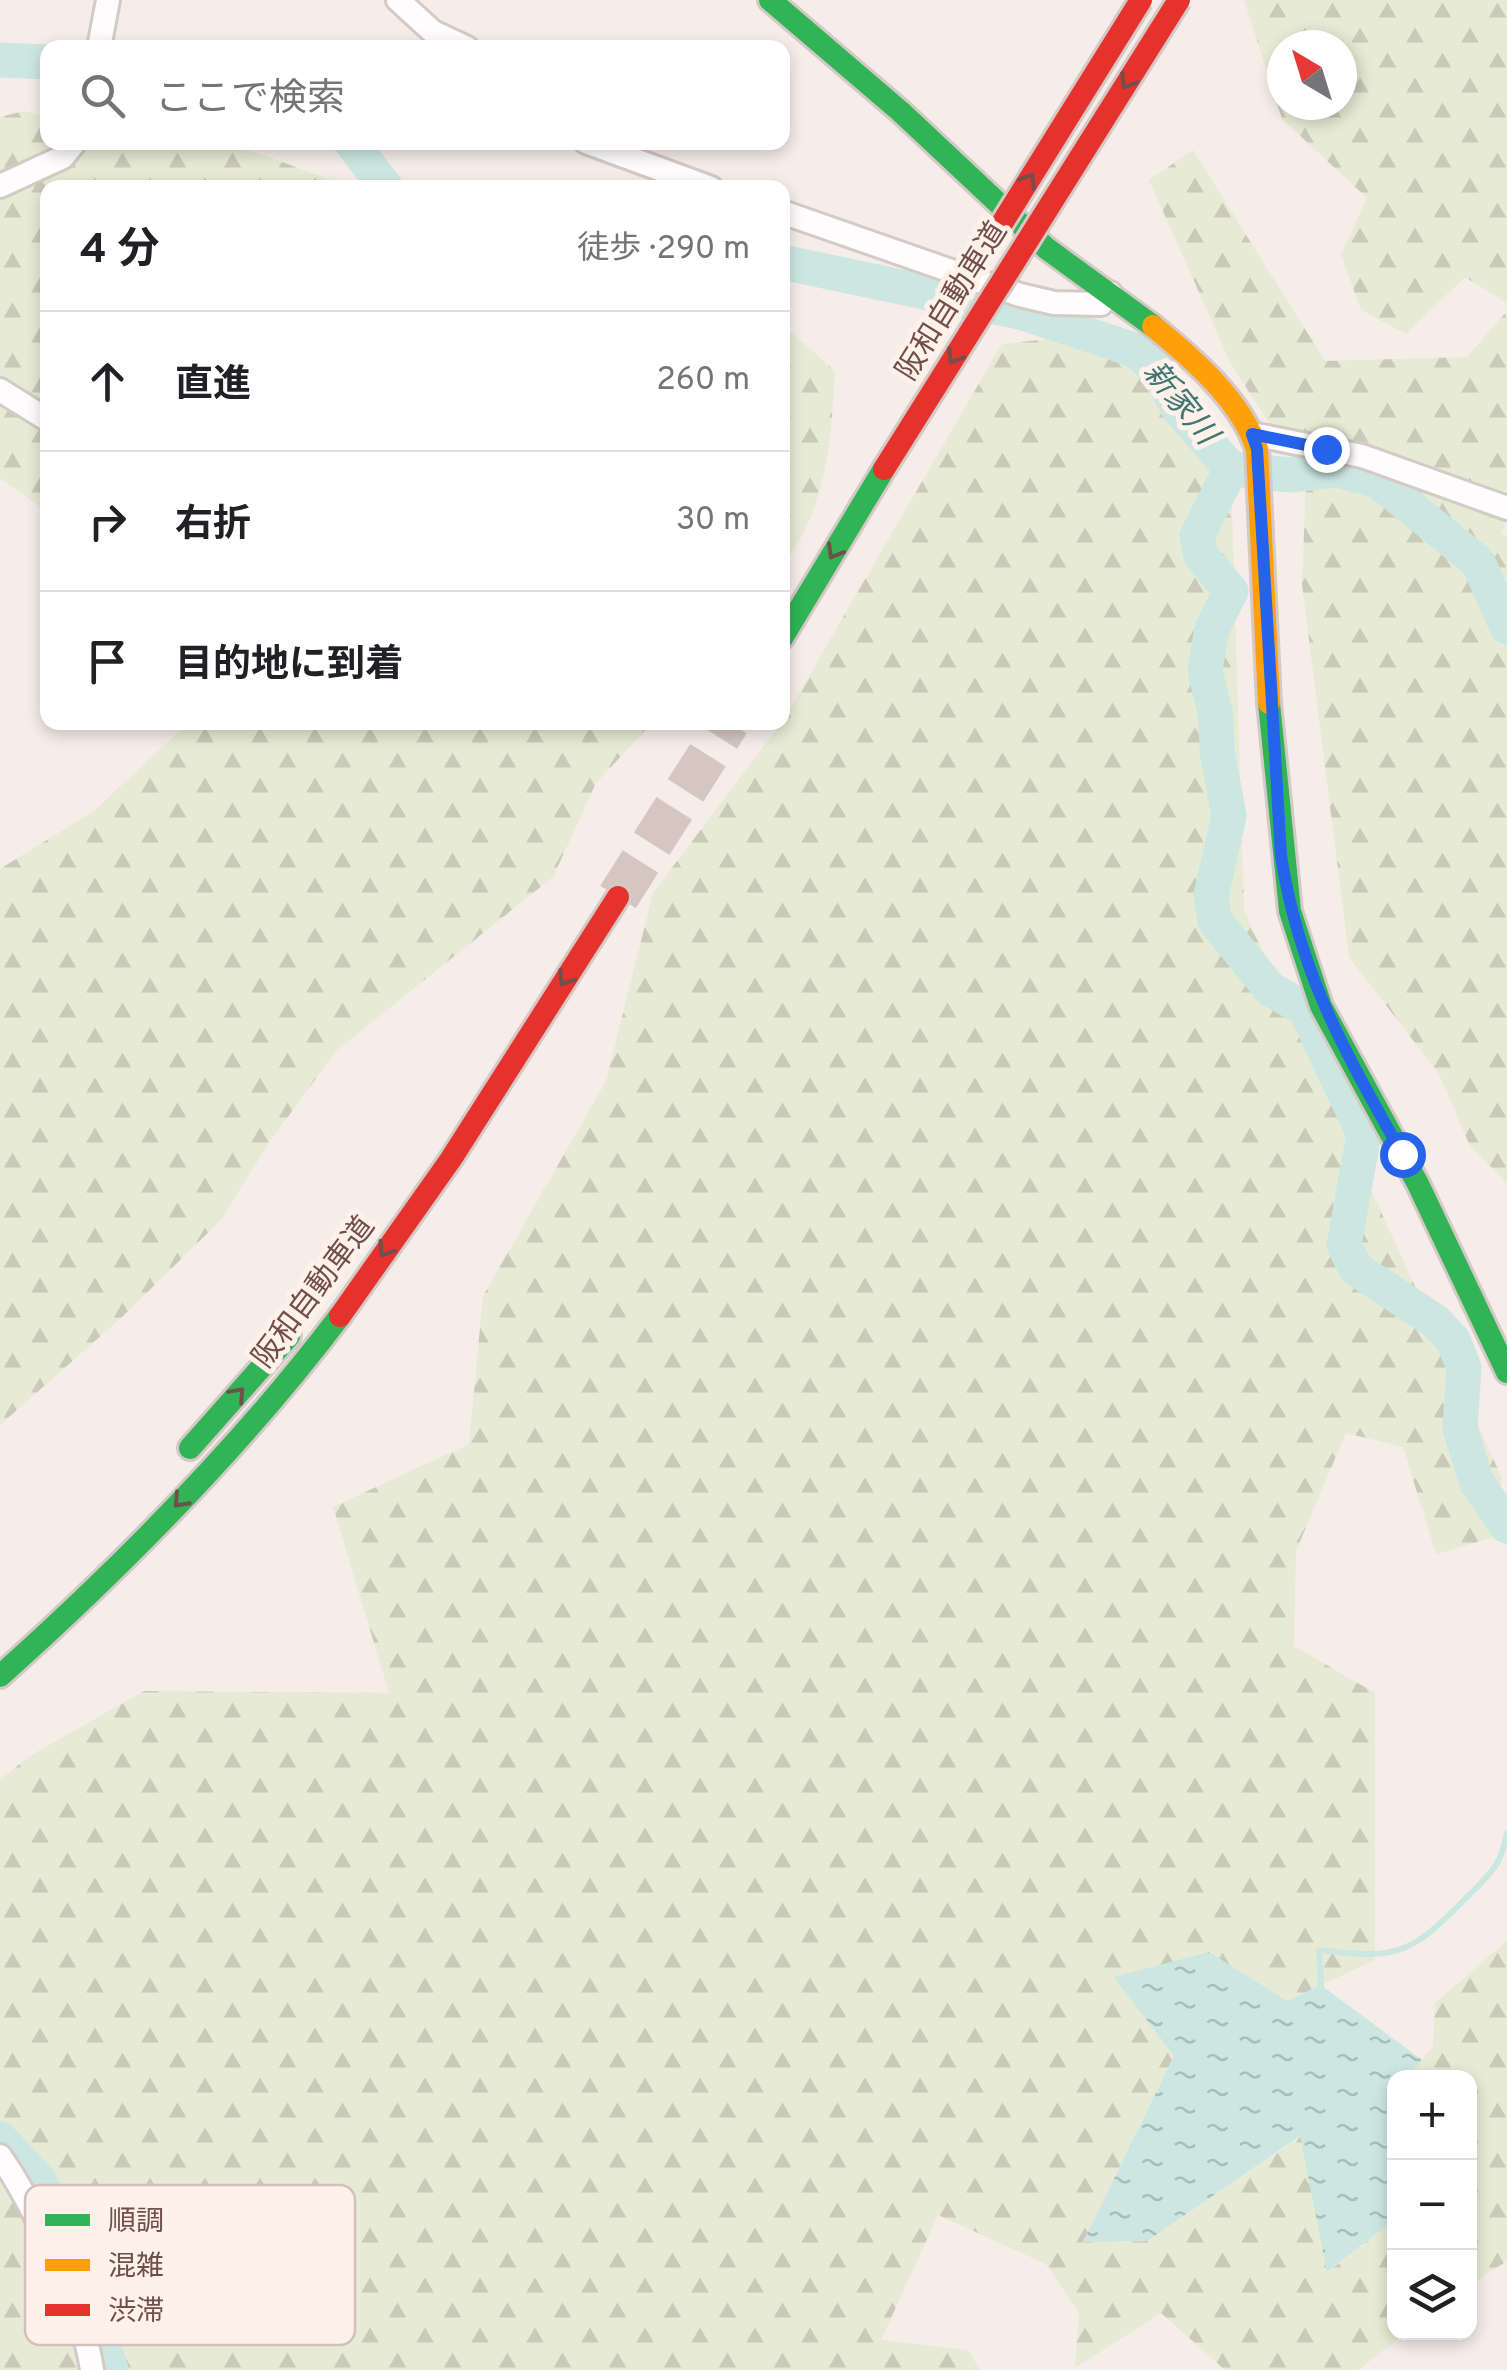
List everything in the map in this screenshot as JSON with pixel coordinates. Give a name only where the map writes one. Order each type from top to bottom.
[{"type":"main road","points":[[770,0],[901,112],[1046,248],[1196,361],[1254,442],[1273,754],[1290,911],[1321,1006],[1418,1184],[1507,1372]]},
{"type":"main road","name":"阪和自動車道","points":[[952,306],[1141,0]]},
{"type":"main road","name":"阪和自動車道","points":[[790,625],[1179,0]]},
{"type":"main road","name":"阪和自動車道","points":[[0,1676],[109,1580],[284,1386],[365,1280],[468,1130],[618,897]]},
{"type":"main road","points":[[478,1071],[508,1024]]},
{"type":"main road","name":"阪和自動車道","points":[[172,1468],[305,1316]]},
{"type":"street","points":[[100,38],[108,0]]},
{"type":"street","points":[[398,0],[433,32],[450,40]]},
{"type":"street","points":[[0,186],[63,157],[69,150]]},
{"type":"street","points":[[608,150],[689,180]]},
{"type":"street","points":[[790,215],[1020,295],[1082,305],[1100,304],[1110,294]]},
{"type":"street","points":[[0,390],[40,415]]},
{"type":"street","points":[[1254,442],[1362,456],[1507,508]]},
{"type":"street","points":[[0,2156],[25,2197]]},
{"type":"street","points":[[83,2345],[92,2370]]},
{"type":"green space","points":[[1244,0],[1507,0],[1507,303],[1465,277],[1406,334],[1361,310],[1341,255],[1367,198],[1283,120],[1357,120],[1357,30],[1267,30],[1267,72]]},
{"type":"green space","points":[[24,111],[40,115],[40,150],[244,150],[332,180],[40,180],[40,507],[0,478],[0,117]]},
{"type":"green space","points":[[1193,150],[1325,361],[1467,357],[1507,311],[1507,521],[1501,534],[1507,536],[1507,1183],[1470,1146],[1439,1074],[1349,957],[1302,584],[1306,480],[1231,364],[1149,180]]},
{"type":"green space","points":[[790,331],[835,371],[824,473],[790,555]]},
{"type":"green space","points":[[1102,333],[1231,473],[1244,910],[1502,1478],[1495,1537],[1436,1554],[1403,1447],[1346,1433],[1296,1551],[1294,1646],[1375,1693],[1375,1960],[1287,2001],[1209,1953],[1115,1977],[1174,2056],[1083,2242],[1147,2241],[1301,2136],[1328,2272],[1387,2226],[1387,2340],[1397,2340],[1358,2370],[1225,2370],[1161,2313],[1075,2368],[1079,2313],[1046,2264],[938,2215],[881,2340],[968,2350],[980,2370],[0,2370],[0,1780],[28,1757],[144,1691],[389,1693],[333,1507],[469,1444],[483,1296],[606,1081],[653,893],[776,730],[790,730],[790,708],[1002,344]]},
{"type":"green space","points":[[181,730],[645,730],[596,783],[553,877],[336,1051],[268,1144],[221,1220],[121,1318],[0,1425],[0,869],[95,810]]},
{"type":"green space","points":[[1507,1941],[1507,2261],[1477,2280],[1477,2070],[1413,2070],[1433,2047],[1435,2003]]},
{"type":"water","points":[[1209,1952],[1287,2001],[1321,1985],[1422,2060],[1413,2070],[1387,2070],[1387,2225],[1327,2272],[1300,2136],[1147,2241],[1083,2242],[1174,2056],[1114,1977]]},
{"type":"waterway","name":"新家川","points":[[0,60],[40,62]]},
{"type":"waterway","name":"新家川","points":[[357,150],[380,180]]},
{"type":"waterway","name":"新家川","points":[[790,264],[1020,312],[1137,351],[1158,371],[1178,408],[1231,469],[1291,475],[1336,470],[1378,481],[1478,562],[1507,627]]},
{"type":"waterway","points":[[1231,469],[1197,536],[1201,556],[1231,591],[1212,629],[1205,670],[1216,717],[1217,751],[1229,816],[1211,895],[1215,921],[1270,989],[1305,1009],[1364,1134],[1344,1245],[1356,1269],[1435,1321],[1453,1340],[1464,1368],[1460,1428],[1476,1481],[1507,1526]]},
{"type":"waterway","points":[[1321,1985],[1319,1950],[1387,1953],[1417,1941],[1489,1875],[1502,1854],[1507,1833]]},
{"type":"waterway","points":[[0,2139],[41,2185]]},
{"type":"waterway","points":[[104,2345],[111,2370]]},
{"type":"tunnel","points":[[618,897],[724,730]]},
{"type":"traffic: fast","points":[[770,0],[901,112],[1046,248],[1153,326]]},
{"type":"traffic: fast","points":[[790,625],[884,469]]},
{"type":"traffic: fast","points":[[1269,703],[1290,911],[1321,1006],[1418,1184],[1507,1372]]},
{"type":"traffic: fast","points":[[0,1676],[179,1504],[262,1412],[340,1316]]},
{"type":"traffic: fast","points":[[190,1448],[289,1336]]},
{"type":"traffic: slow","points":[[1153,326],[1227,397],[1257,449],[1269,703]]},
{"type":"traffic: jam","points":[[991,241],[1141,0]]},
{"type":"traffic: jam","points":[[884,469],[1179,0]]},
{"type":"traffic: jam","points":[[340,1316],[451,1159],[618,897]]},
{"type":"route","points":[[1326,449],[1252,434],[1257,449],[1281,856],[1290,911],[1321,1006],[1402,1154]]}]
